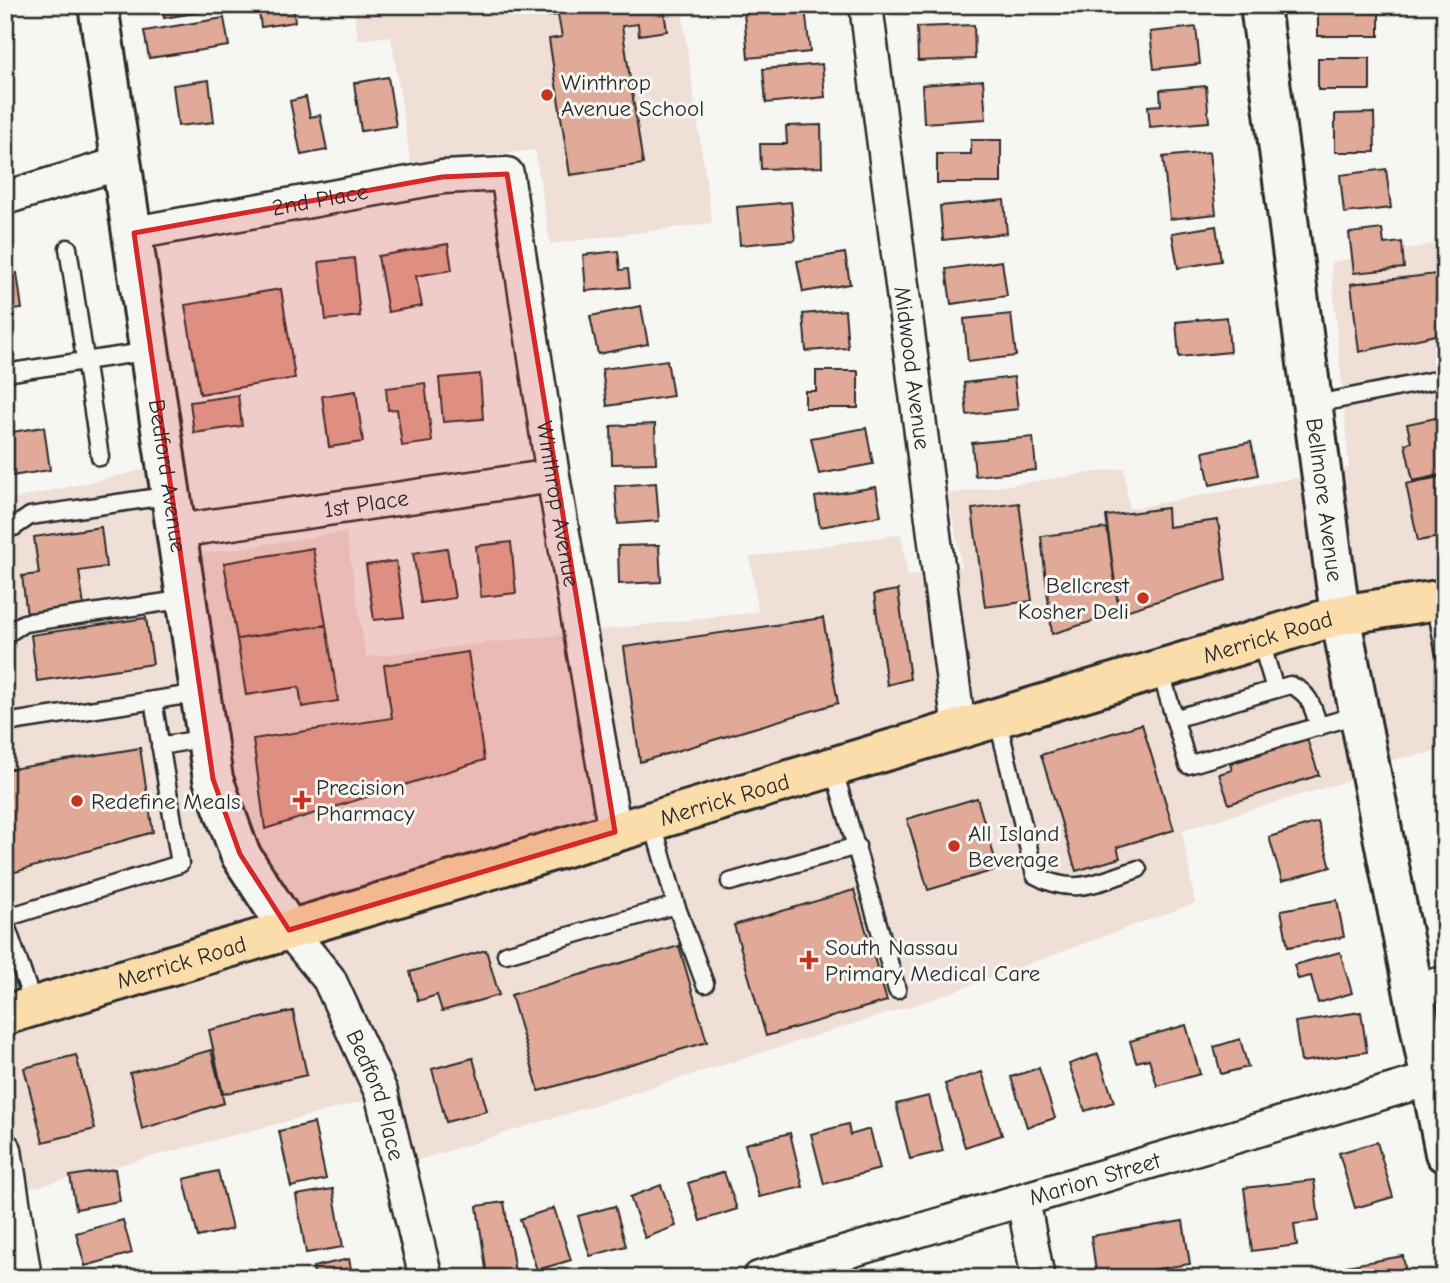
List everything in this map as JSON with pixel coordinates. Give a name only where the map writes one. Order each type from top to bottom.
[{"type":"main road","name":"Merrick Road","points":[[20,1011],[1340,615],[1440,600]]},
{"type":"street","name":"Bedford Avenue","points":[[98,5],[134,233],[213,779],[240,854],[289,930]]},
{"type":"street","name":"Midwood Avenue","points":[[866,5],[959,729]]},
{"type":"street","name":"Bellmore Avenue","points":[[1260,5],[1340,615],[1360,714],[1429,986],[1430,1079],[1445,1153]]},
{"type":"street","points":[[5,198],[121,163]]},
{"type":"street","name":"2nd Place","points":[[134,233],[442,177],[507,174]]},
{"type":"street","name":"Winthrop Avenue","points":[[507,174],[553,476],[615,832]]},
{"type":"street","name":"1st Place","points":[[174,513],[553,476]]},
{"type":"street","name":"Bedford Place","points":[[289,930],[328,979],[381,1092],[426,1278]]},
{"type":"street","name":"Marion Street","points":[[759,1278],[1430,1079]]},
{"type":"street","points":[[5,1150],[25,1278]]},
{"type":"street","points":[[1023,1200],[1038,1278]]},
{"type":"lane","points":[[68,248],[100,457]]},
{"type":"lane","points":[[5,373],[151,351]]},
{"type":"lane","points":[[1311,405],[1445,378]]},
{"type":"lane","points":[[5,529],[14,527],[30,516],[174,513]]},
{"type":"lane","points":[[5,635],[24,623],[187,599]]},
{"type":"lane","points":[[1440,600],[1445,654]]},
{"type":"lane","points":[[1260,639],[1269,694]]},
{"type":"lane","points":[[1160,669],[1188,765],[1245,742],[1277,733],[1319,727],[1360,714]]},
{"type":"lane","points":[[1174,719],[1235,706],[1290,685],[1300,688],[1309,697],[1319,727]]},
{"type":"lane","points":[[5,723],[201,693]]},
{"type":"lane","points":[[20,1011],[5,920],[180,864],[153,700]]},
{"type":"lane","points":[[998,718],[1035,874],[1054,886],[1083,887],[1138,869]]},
{"type":"lane","points":[[160,746],[207,738]]},
{"type":"lane","points":[[833,767],[897,990]]},
{"type":"lane","points":[[652,821],[676,905],[705,984]]},
{"type":"lane","points":[[730,882],[857,846]]},
{"type":"lane","points":[[506,954],[676,905]]},
{"type":"highlighted area","points":[[507,174],[615,832],[289,930],[240,854],[213,779],[134,233],[442,177]]},
{"type":"shaded area","name":"Winthrop Avenue School","points":[[353,5],[681,5],[712,223],[550,244],[535,150],[411,164],[391,36],[358,40]]},
{"type":"shaded area","points":[[1445,242],[1445,750],[1365,765],[1368,775],[1182,830],[1195,903],[930,1000],[406,1164],[387,1095],[5,1195],[5,501],[148,469],[187,556],[346,532],[366,657],[758,612],[750,557],[901,534],[908,576],[962,567],[948,494],[1124,468],[1129,509],[1349,468],[1331,262]]},
{"type":"building","points":[[162,5],[211,5],[212,10],[164,18]]},
{"type":"building","points":[[258,5],[293,5],[295,22],[261,27]]},
{"type":"building","points":[[547,5],[663,5],[667,31],[639,35],[638,24],[622,26],[643,164],[570,175],[549,39],[562,37],[558,15],[549,16]]},
{"type":"building","points":[[1318,5],[1379,5],[1379,36],[1318,36]]},
{"type":"building","points":[[805,7],[810,52],[748,58],[744,13]]},
{"type":"building","points":[[224,18],[229,46],[149,58],[144,31]]},
{"type":"building","points":[[974,25],[975,59],[918,61],[917,27]]},
{"type":"building","points":[[1196,27],[1200,64],[1154,69],[1150,32]]},
{"type":"building","points":[[1318,58],[1370,58],[1370,90],[1318,90]]},
{"type":"building","points":[[822,64],[825,97],[766,103],[763,69]]},
{"type":"building","points":[[388,77],[396,126],[361,131],[354,83]]},
{"type":"building","points":[[209,80],[214,122],[178,126],[173,85]]},
{"type":"building","points":[[983,80],[986,119],[924,123],[922,85]]},
{"type":"building","points":[[1206,86],[1209,122],[1150,127],[1148,106],[1161,105],[1160,90]]},
{"type":"building","points":[[306,97],[310,117],[320,115],[327,150],[301,155],[290,101]]},
{"type":"building","points":[[1374,113],[1375,152],[1335,152],[1335,114]]},
{"type":"building","points":[[821,125],[822,167],[761,169],[760,144],[787,144],[786,126]]},
{"type":"building","points":[[971,140],[1001,140],[1001,183],[937,183],[937,154],[971,154]]},
{"type":"building","points":[[1209,152],[1216,214],[1170,219],[1163,157]]},
{"type":"building","points":[[1386,169],[1391,208],[1344,213],[1340,175]]},
{"type":"building","points":[[1004,200],[1007,233],[943,240],[940,206]]},
{"type":"building","points":[[791,202],[795,240],[740,245],[737,207]]},
{"type":"building","points":[[1216,226],[1221,261],[1178,268],[1172,233]]},
{"type":"building","points":[[1382,229],[1384,244],[1402,242],[1404,268],[1354,273],[1349,233]]},
{"type":"building","points":[[448,244],[452,270],[416,276],[422,306],[388,312],[378,256]]},
{"type":"building","points":[[618,251],[620,270],[628,269],[630,287],[586,291],[583,255]]},
{"type":"building","points":[[845,253],[850,284],[803,292],[797,261]]},
{"type":"building","points":[[354,258],[360,316],[326,320],[319,262]]},
{"type":"building","points":[[1002,261],[1007,296],[951,304],[946,269]]},
{"type":"building","points":[[17,273],[22,309],[5,311],[5,275]]},
{"type":"building","points":[[1445,273],[1445,333],[1359,352],[1351,284]]},
{"type":"building","points":[[281,289],[295,378],[200,394],[185,305]]},
{"type":"building","points":[[641,306],[648,344],[598,354],[590,316]]},
{"type":"building","points":[[845,310],[848,348],[806,351],[803,314]]},
{"type":"building","points":[[1011,314],[1016,356],[968,362],[964,319]]},
{"type":"building","points":[[1227,317],[1230,352],[1179,357],[1176,322]]},
{"type":"building","points":[[667,360],[673,396],[607,406],[602,369]]},
{"type":"building","points":[[816,371],[858,371],[858,408],[805,408],[805,391],[816,391]]},
{"type":"building","points":[[480,374],[483,419],[443,422],[439,378]]},
{"type":"building","points":[[1014,377],[1018,409],[967,415],[964,383]]},
{"type":"building","points":[[425,383],[432,442],[402,446],[397,409],[388,410],[386,388]]},
{"type":"building","points":[[356,391],[363,442],[329,447],[322,396]]},
{"type":"building","points":[[238,395],[242,426],[194,433],[190,402]]},
{"type":"building","points":[[1445,416],[1445,474],[1413,481],[1405,444],[1411,442],[1407,424]]},
{"type":"building","points":[[655,424],[656,463],[612,464],[611,426]]},
{"type":"building","points":[[44,427],[50,470],[5,477],[5,433]]},
{"type":"building","points":[[866,428],[873,464],[819,474],[811,438]]},
{"type":"building","points":[[1033,437],[1036,470],[975,476],[972,443]]},
{"type":"building","points":[[1251,442],[1258,475],[1210,485],[1203,452]]},
{"type":"building","points":[[1444,476],[1445,536],[1418,541],[1406,484]]},
{"type":"building","points":[[656,483],[659,521],[618,524],[615,486]]},
{"type":"building","points":[[876,487],[881,516],[820,527],[815,497]]},
{"type":"building","points":[[1019,503],[1032,601],[985,607],[972,509]]},
{"type":"building","points":[[1167,508],[1168,527],[1218,520],[1226,580],[1119,613],[1106,516]]},
{"type":"building","points":[[101,527],[106,567],[79,571],[84,607],[27,615],[22,576],[39,574],[34,537]]},
{"type":"building","points":[[1107,528],[1119,613],[1052,634],[1041,536]]},
{"type":"building","points":[[511,542],[516,593],[481,597],[476,546]]},
{"type":"building","points":[[659,545],[661,582],[619,584],[618,546]]},
{"type":"building","points":[[313,548],[326,625],[237,639],[224,563]]},
{"type":"building","points":[[447,548],[455,598],[421,603],[413,553]]},
{"type":"building","points":[[396,561],[404,617],[374,620],[366,565]]},
{"type":"building","points":[[898,590],[910,679],[887,685],[874,594]]},
{"type":"building","points":[[146,618],[153,664],[37,681],[31,635]]},
{"type":"building","points":[[823,618],[838,703],[640,762],[624,647]]},
{"type":"building","points":[[326,625],[338,701],[302,707],[299,687],[246,695],[237,639]]},
{"type":"building","points":[[468,652],[484,760],[265,829],[253,739],[392,718],[384,665]]},
{"type":"building","points":[[1142,724],[1174,830],[1117,847],[1120,858],[1076,871],[1041,755]]},
{"type":"building","points":[[1307,739],[1319,775],[1229,804],[1219,774],[1232,770],[1230,764]]},
{"type":"building","name":"Redefine Meals","points":[[140,748],[153,832],[5,875],[5,770]]},
{"type":"building","points":[[977,798],[998,869],[928,890],[907,819]]},
{"type":"building","points":[[1318,822],[1331,867],[1282,881],[1269,837]]},
{"type":"building","points":[[854,890],[887,1001],[766,1036],[734,925]]},
{"type":"building","points":[[1337,900],[1344,937],[1288,947],[1281,910]]},
{"type":"building","points":[[679,946],[707,1042],[539,1091],[511,995]]},
{"type":"building","points":[[486,950],[499,995],[442,1011],[437,995],[418,1001],[410,972]]},
{"type":"building","points":[[1340,952],[1352,993],[1318,1003],[1311,976],[1298,979],[1294,965]]},
{"type":"building","points":[[293,1011],[307,1075],[223,1094],[209,1030]]},
{"type":"building","points":[[1361,1012],[1367,1052],[1301,1062],[1295,1022]]},
{"type":"building","points":[[1186,1025],[1200,1074],[1157,1086],[1149,1059],[1136,1062],[1130,1041]]},
{"type":"building","points":[[1240,1039],[1248,1067],[1221,1074],[1214,1047]]},
{"type":"building","points":[[211,1050],[224,1103],[142,1129],[130,1073]]},
{"type":"building","points":[[1098,1054],[1114,1102],[1085,1111],[1069,1064]]},
{"type":"building","points":[[76,1055],[95,1129],[43,1142],[24,1068]]},
{"type":"building","points":[[473,1058],[487,1111],[446,1122],[432,1069]]},
{"type":"building","points":[[1039,1068],[1055,1118],[1027,1127],[1011,1077]]},
{"type":"building","points":[[982,1072],[1002,1135],[965,1147],[945,1084]]},
{"type":"building","points":[[929,1096],[943,1151],[910,1159],[896,1104]]},
{"type":"building","points":[[314,1123],[326,1179],[291,1187],[279,1131]]},
{"type":"building","points":[[848,1124],[850,1135],[870,1129],[880,1169],[824,1184],[811,1134]]},
{"type":"building","points":[[790,1133],[803,1187],[759,1197],[745,1144]]},
{"type":"building","points":[[1377,1142],[1393,1197],[1355,1208],[1339,1153]]},
{"type":"building","points":[[115,1169],[120,1201],[76,1209],[70,1176]]},
{"type":"building","points":[[218,1171],[232,1229],[198,1237],[184,1179]]},
{"type":"building","points":[[724,1172],[737,1209],[700,1221],[688,1183]]},
{"type":"building","points":[[1314,1180],[1319,1221],[1294,1224],[1297,1245],[1252,1251],[1244,1188]]},
{"type":"building","points":[[661,1185],[676,1226],[645,1238],[630,1197]]},
{"type":"building","points":[[333,1189],[343,1247],[306,1253],[296,1195]]},
{"type":"building","points":[[504,1202],[515,1272],[487,1276],[477,1206]]},
{"type":"building","points":[[615,1206],[626,1246],[590,1256],[578,1216]]},
{"type":"building","points":[[554,1208],[571,1260],[537,1270],[520,1219]]},
{"type":"building","points":[[123,1220],[132,1253],[85,1266],[76,1233]]},
{"type":"building","points":[[1183,1221],[1190,1264],[1097,1278],[1091,1236]]},
{"type":"building","points":[[1403,1256],[1407,1278],[1348,1278],[1346,1266]]},
{"type":"building","points":[[349,1259],[353,1278],[315,1278],[313,1267]]},
{"type":"place","name":"Winthrop Avenue School","points":[[547,95]]},
{"type":"place","name":"Bellcrest Kosher Deli","points":[[1143,598]]},
{"type":"place","name":"Precision Pharmacy","points":[[302,800]]},
{"type":"place","name":"Redefine Meals","points":[[77,801]]},
{"type":"place","name":"All Island Beverage","points":[[954,846]]},
{"type":"place","name":"South Nassau Primary Medical Care","points":[[809,960]]}]
